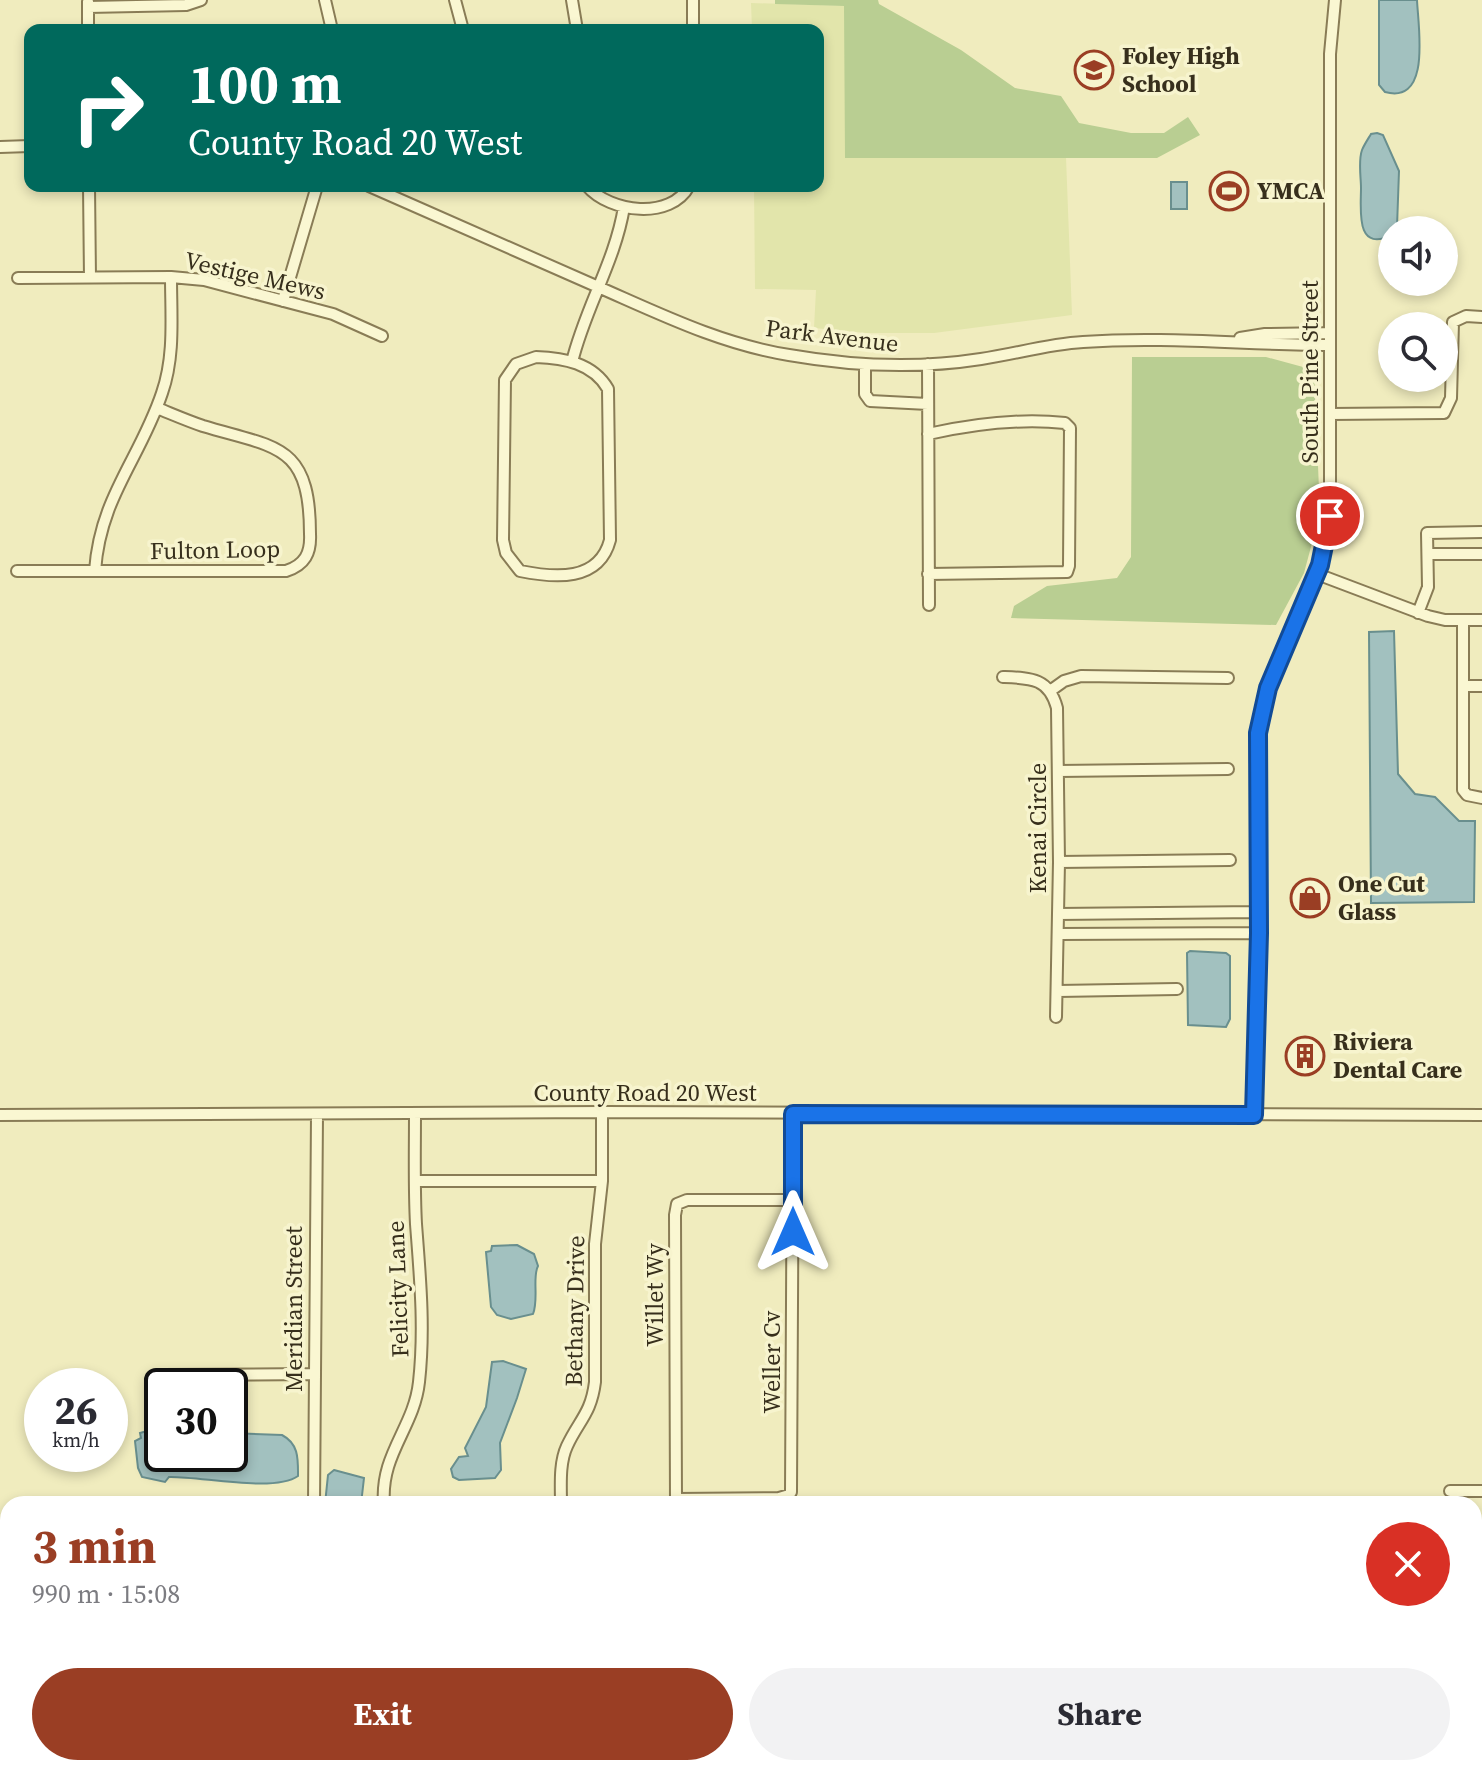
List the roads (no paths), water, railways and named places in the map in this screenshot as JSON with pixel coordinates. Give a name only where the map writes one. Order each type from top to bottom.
[{"type":"street","points":[[88,24],[88,3],[186,5],[201,0]]},
{"type":"street","points":[[325,0],[331,24]]},
{"type":"street","points":[[455,0],[461,24]]},
{"type":"street","points":[[572,0],[576,24]]},
{"type":"street","points":[[693,0],[693,24]]},
{"type":"street","name":"South Pine Street","points":[[1254,1115],[1259,933],[1258,733],[1268,688],[1317,574],[1330,516],[1330,54],[1335,0]]},
{"type":"street","points":[[0,147],[24,146]]},
{"type":"street","points":[[89,192],[90,278]]},
{"type":"street","points":[[283,301],[315,192]]},
{"type":"street","name":"Park Avenue","points":[[383,192],[678,322],[744,345],[786,355],[865,364],[928,364],[980,359],[1081,342],[1226,340],[1265,334],[1330,339]]},
{"type":"street","points":[[594,192],[602,199],[624,207],[667,206],[682,198],[686,192]]},
{"type":"street","points":[[572,362],[585,316],[615,247],[624,207]]},
{"type":"street","points":[[95,571],[99,534],[108,506],[157,408],[171,359],[171,277]]},
{"type":"street","name":"Vestige Mews","points":[[18,278],[171,277],[204,280],[333,314],[382,336]]},
{"type":"street","points":[[1330,414],[1444,413],[1451,398],[1453,322],[1466,316],[1482,317]]},
{"type":"street","points":[[536,357],[572,362],[600,375],[610,399],[610,540],[604,566],[579,574],[520,571],[511,566],[503,540],[505,380],[513,362],[536,357]]},
{"type":"street","points":[[865,364],[865,394],[870,401],[928,404]]},
{"type":"street","points":[[928,364],[929,605]]},
{"type":"street","name":"Fulton Loop","points":[[17,571],[286,571],[303,563],[308,554],[310,506],[307,490],[292,462],[278,449],[261,441],[202,426],[157,408]]},
{"type":"street","points":[[928,434],[986,423],[1056,422],[1065,423],[1070,428],[1067,572],[928,574]]},
{"type":"street","points":[[1418,613],[1428,587],[1427,533],[1482,532]]},
{"type":"street","points":[[1428,554],[1482,554]]},
{"type":"street","points":[[1317,574],[1418,613],[1445,620],[1482,620]]},
{"type":"street","points":[[1463,620],[1463,790],[1467,795],[1482,798]]},
{"type":"street","points":[[1003,677],[1029,678],[1050,691],[1064,681],[1081,676],[1228,678]]},
{"type":"street","points":[[1463,686],[1482,686]]},
{"type":"street","name":"Kenai Circle","points":[[1050,691],[1057,708],[1059,934],[1056,1017]]},
{"type":"street","points":[[1058,771],[1228,769]]},
{"type":"street","points":[[1059,862],[1230,860]]},
{"type":"street","points":[[1058,914],[1258,912]]},
{"type":"street","points":[[1157,913],[1157,933]]},
{"type":"street","points":[[1059,934],[1259,933]]},
{"type":"street","points":[[1058,991],[1177,989]]},
{"type":"street","name":"County Road 20 West","points":[[0,1115],[602,1112],[1482,1115]]},
{"type":"street","name":"Bethany Drive","points":[[561,1496],[566,1447],[592,1403],[595,1382],[595,1244],[602,1181],[602,1112]]},
{"type":"street","name":"Felicity Lane","points":[[384,1496],[386,1468],[413,1410],[419,1386],[423,1324],[415,1181],[415,1114]]},
{"type":"street","name":"Weller Cv","points":[[783,1496],[791,1492],[793,1114]]},
{"type":"street","name":"Meridian Street","points":[[314,1496],[317,1115]]},
{"type":"street","points":[[415,1181],[602,1181]]},
{"type":"street","name":"Willet Wy","points":[[676,1496],[677,1204],[687,1200],[793,1200]]},
{"type":"street","points":[[248,1374],[314,1374]]},
{"type":"street","points":[[1450,1491],[1482,1491]]},
{"type":"water","points":[[1379,0],[1417,0],[1419,61],[1410,87],[1400,93],[1385,92],[1379,85]]},
{"type":"water","points":[[1371,134],[1383,135],[1399,171],[1397,216],[1378,216],[1378,239],[1366,234],[1361,217],[1361,154]]},
{"type":"water","points":[[1171,182],[1187,182],[1187,209],[1171,209]]},
{"type":"water","points":[[1394,631],[1398,774],[1415,794],[1435,797],[1459,821],[1475,821],[1474,902],[1371,903],[1369,632]]},
{"type":"water","points":[[1187,953],[1226,953],[1230,956],[1230,1019],[1226,1027],[1188,1025]]},
{"type":"water","points":[[517,1245],[534,1254],[538,1266],[533,1314],[511,1319],[497,1315],[491,1307],[486,1252],[491,1251],[492,1246]]},
{"type":"water","points":[[503,1361],[526,1369],[500,1443],[501,1470],[495,1478],[459,1480],[453,1477],[451,1469],[459,1457],[468,1456],[465,1448],[486,1407],[492,1362]]},
{"type":"water","points":[[144,1432],[144,1472],[248,1472],[248,1434],[282,1435],[288,1439],[295,1447],[298,1476],[287,1481],[255,1484],[182,1477],[169,1477],[165,1482],[142,1477],[135,1441],[141,1438],[140,1433]]},
{"type":"water","points":[[334,1470],[364,1478],[362,1496],[326,1496],[328,1475]]},
{"type":"place","name":"Foley High School","points":[[1094,70]]},
{"type":"place","name":"YMCA","points":[[1229,191]]},
{"type":"place","name":"One Cut Glass","points":[[1310,898]]},
{"type":"place","name":"Riviera Dental Care","points":[[1305,1056]]}]
